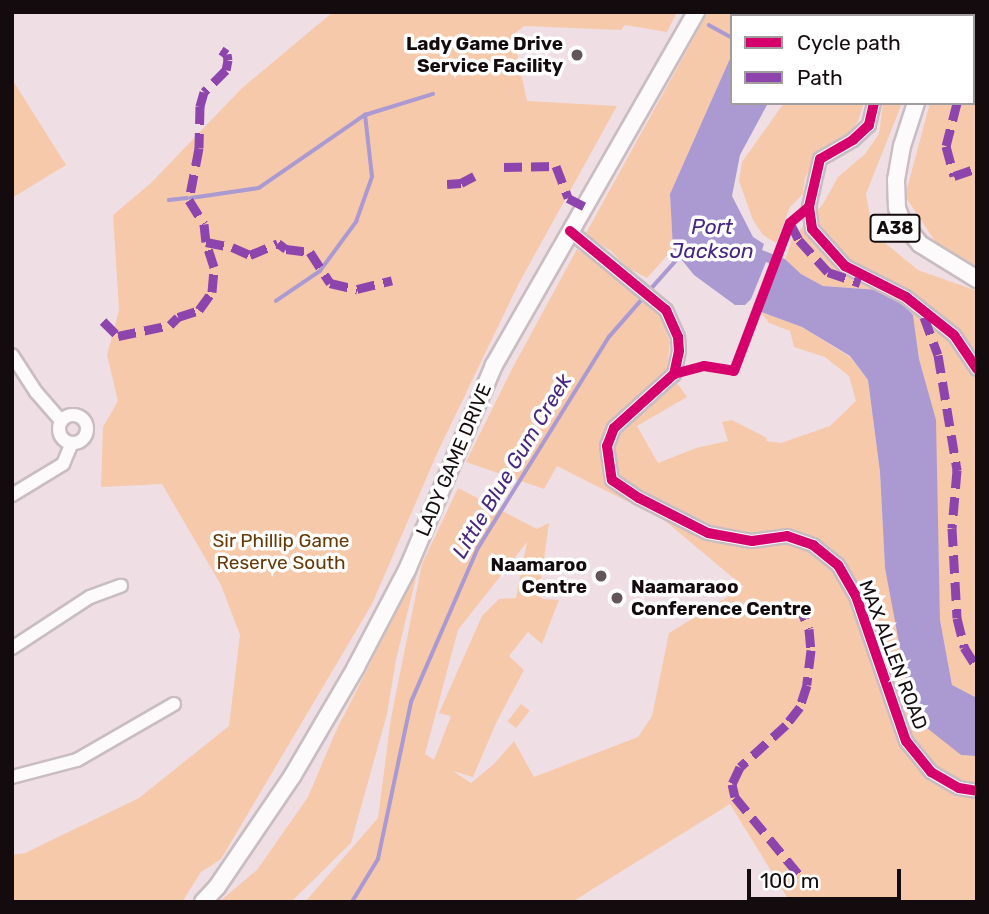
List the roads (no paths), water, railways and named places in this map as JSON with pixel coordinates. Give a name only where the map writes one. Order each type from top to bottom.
[{"type":"main road","name":"LADY GAME DRIVE","points":[[202,902],[217,887],[293,775],[356,667],[407,570],[494,365],[695,12]]},
{"type":"main road","name":"A38","points":[[915,105],[902,146],[895,194],[902,221],[920,244],[971,277]]},
{"type":"street","points":[[853,140],[867,105]]},
{"type":"street","points":[[874,105],[869,125],[853,140],[820,159],[809,207],[811,229],[845,266],[906,297],[954,335],[977,369]]},
{"type":"street","name":"MAX ALLEN ROAD","points":[[570,231],[654,298],[666,310],[675,325],[679,351],[674,374],[614,428],[607,446],[612,480],[639,498],[708,533],[752,541],[787,536],[813,545],[838,565],[856,596],[906,741],[930,772],[959,788],[977,791]]},
{"type":"street","points":[[12,355],[16,370],[61,421],[61,436],[72,443]]},
{"type":"street","points":[[12,495],[63,464],[72,443],[84,437],[86,424],[76,415],[61,421]]},
{"type":"street","points":[[12,648],[90,597],[121,586]]},
{"type":"street","points":[[12,777],[77,760],[174,704]]},
{"type":"water","points":[[752,12],[817,12],[817,14]]},
{"type":"water","name":"Port Jackson","points":[[730,59],[730,105],[767,105],[740,155],[732,196],[753,237],[764,244],[762,250],[785,259],[801,274],[823,286],[879,290],[896,296],[913,315],[919,359],[936,420],[940,620],[952,685],[977,698],[977,756],[961,755],[927,728],[907,685],[885,568],[880,472],[868,380],[850,356],[802,327],[761,312],[777,267],[766,262],[751,299],[745,305],[735,305],[694,275],[673,249],[670,194]]},
{"type":"waterway","points":[[709,25],[730,37]]},
{"type":"waterway","points":[[191,198],[259,188],[365,115],[433,94]]},
{"type":"waterway","points":[[276,301],[320,271],[356,222],[372,177],[365,115]]},
{"type":"waterway","points":[[169,200],[187,198]]},
{"type":"waterway","name":"Little Blue Gum Creek","points":[[649,291],[681,255]]},
{"type":"waterway","name":"Little Blue Gum Creek","points":[[352,902],[378,859],[411,702],[478,548],[609,337],[644,297]]},
{"type":"place","name":"Lady Game Drive Service Facility","points":[[577,55]]},
{"type":"place","name":"Naamaroo Centre","points":[[601,576]]},
{"type":"place","name":"Naamaraoo Conference Centre","points":[[617,598]]},
{"type":"park label","name":"Sir Phillip Game Reserve South","points":[[281,552]]}]
